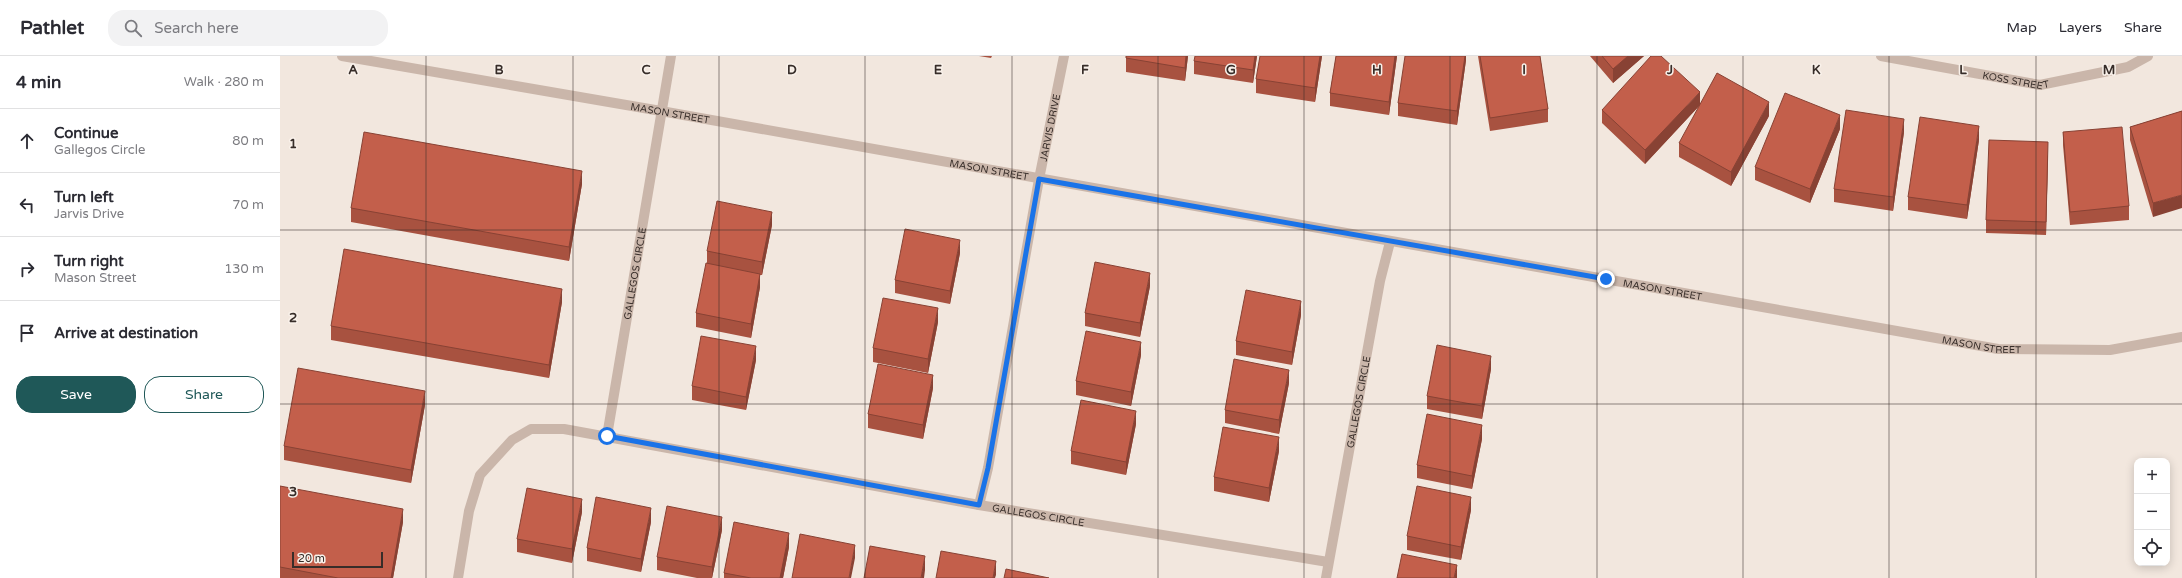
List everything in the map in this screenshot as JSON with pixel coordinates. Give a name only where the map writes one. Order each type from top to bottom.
[{"type":"street","name":"MASON STREET","points":[[342,56],[661,111],[1390,242],[1998,349],[2110,350],[2182,337]]},
{"type":"street","name":"GALLEGOS CIRCLE","points":[[607,436],[671,56]]},
{"type":"street","name":"JARVIS DRIVE","points":[[979,505],[988,468],[1039,179],[1064,56]]},
{"type":"street","name":"KOSS STREET","points":[[1881,56],[2040,85],[2128,67],[2148,56]]},
{"type":"street","name":"GALLEGOS CIRCLE","points":[[1326,578],[1380,281],[1390,242]]},
{"type":"street","name":"GALLEGOS CIRCLE","points":[[458,578],[469,511],[480,475],[506,445],[531,429],[564,429],[607,436],[979,505],[1328,562]]},
{"type":"building","points":[[1126,56],[1186,56],[1185,68],[1126,58]]},
{"type":"building","points":[[1195,56],[1255,56],[1253,70],[1194,61]]},
{"type":"building","points":[[1260,56],[1320,56],[1315,88],[1256,79]]},
{"type":"building","points":[[1336,56],[1395,56],[1389,102],[1330,93]]},
{"type":"building","points":[[1405,56],[1465,56],[1457,111],[1398,103]]},
{"type":"building","points":[[1480,56],[1540,56],[1548,109],[1490,118]]},
{"type":"building","points":[[1602,56],[1628,56],[1613,69]]},
{"type":"building","points":[[1651,56],[1661,56],[1700,92],[1645,150],[1602,110]]},
{"type":"building","points":[[1717,73],[1769,102],[1731,172],[1679,143]]},
{"type":"building","points":[[1785,93],[1840,115],[1810,189],[1755,167]]},
{"type":"building","points":[[1846,110],[1904,119],[1893,197],[1834,189]]},
{"type":"building","points":[[2182,111],[2182,195],[2153,203],[2130,127]]},
{"type":"building","points":[[1920,117],[1979,126],[1967,205],[1908,197]]},
{"type":"building","points":[[2122,127],[2129,206],[2070,212],[2063,132]]},
{"type":"building","points":[[364,132],[582,171],[569,247],[351,208]]},
{"type":"building","points":[[1989,140],[2048,142],[2046,222],[1986,220]]},
{"type":"building","points":[[717,201],[772,212],[762,262],[707,251]]},
{"type":"building","points":[[905,229],[960,240],[950,291],[895,280]]},
{"type":"building","points":[[344,249],[562,289],[549,365],[331,326]]},
{"type":"building","points":[[1095,262],[1150,273],[1140,323],[1085,313]]},
{"type":"building","points":[[706,263],[760,274],[751,324],[696,313]]},
{"type":"building","points":[[1246,290],[1301,301],[1292,352],[1236,341]]},
{"type":"building","points":[[883,298],[938,308],[928,359],[873,348]]},
{"type":"building","points":[[1086,331],[1141,342],[1131,392],[1076,381]]},
{"type":"building","points":[[701,336],[756,346],[746,397],[692,386]]},
{"type":"building","points":[[1437,345],[1491,356],[1482,406],[1427,396]]},
{"type":"building","points":[[1234,359],[1289,370],[1279,420],[1225,410]]},
{"type":"building","points":[[878,364],[933,375],[923,425],[868,414]]},
{"type":"building","points":[[298,368],[425,391],[411,470],[284,446]]},
{"type":"building","points":[[1081,400],[1136,411],[1126,462],[1071,451]]},
{"type":"building","points":[[1427,414],[1482,425],[1472,476],[1417,465]]},
{"type":"building","points":[[1223,427],[1279,437],[1269,488],[1214,477]]},
{"type":"building","points":[[280,486],[403,509],[391,578],[338,578],[280,567]]},
{"type":"building","points":[[1417,486],[1471,497],[1461,547],[1407,536]]},
{"type":"building","points":[[527,488],[582,499],[572,549],[517,539]]},
{"type":"building","points":[[596,497],[651,508],[641,559],[587,548]]},
{"type":"building","points":[[667,506],[722,517],[712,567],[657,557]]},
{"type":"building","points":[[734,522],[789,533],[780,578],[751,578],[724,573]]},
{"type":"building","points":[[800,534],[855,545],[849,578],[792,578]]},
{"type":"building","points":[[870,546],[925,556],[921,578],[864,578]]},
{"type":"building","points":[[941,551],[996,561],[993,578],[936,578]]},
{"type":"building","points":[[1402,554],[1457,565],[1454,578],[1397,578]]},
{"type":"building","points":[[1006,569],[1049,578],[1004,578]]},
{"type":"route","points":[[607,436],[979,505],[988,468],[1039,179],[1606,279]]}]
